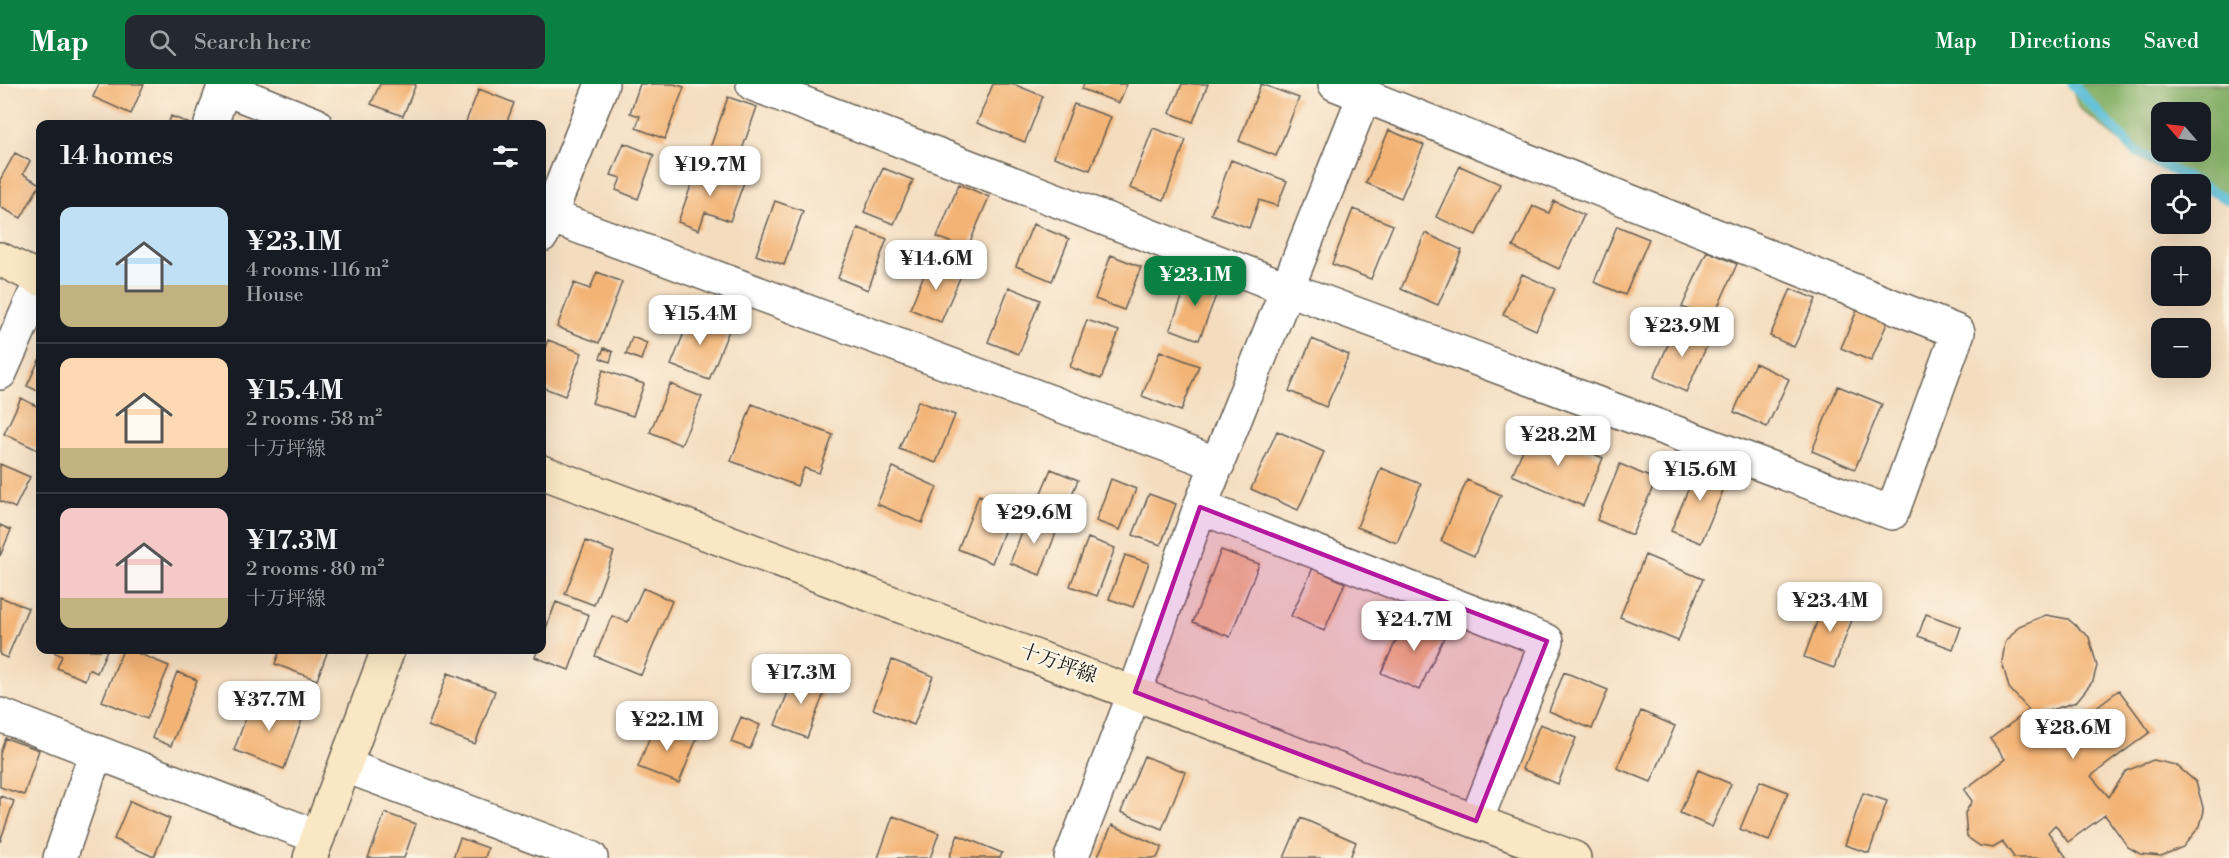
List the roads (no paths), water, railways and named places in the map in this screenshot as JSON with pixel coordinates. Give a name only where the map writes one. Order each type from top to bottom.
[{"type":"street","points":[[546,217],[602,84]]},
{"type":"street","points":[[753,84],[1286,288],[1892,513],[1958,332],[1350,90],[1286,288],[1200,507],[1135,692],[1071,858]]},
{"type":"street","points":[[212,120],[224,86],[305,120]]},
{"type":"street","points":[[546,223],[1218,464]]},
{"type":"street","points":[[0,259],[36,279]]},
{"type":"street","points":[[0,373],[36,290]]},
{"type":"street","name":"十万坪線","points":[[546,473],[1574,858]]},
{"type":"street","points":[[1200,507],[1547,641],[1476,821]]},
{"type":"street","points":[[0,715],[96,752],[314,847],[387,654]]},
{"type":"street","points":[[60,858],[96,752]]},
{"type":"street","points":[[346,766],[591,858]]},
{"type":"waterway","points":[[2072,84],[2135,151],[2180,174]]},
{"type":"waterway","points":[[2211,191],[2229,200]]}]
